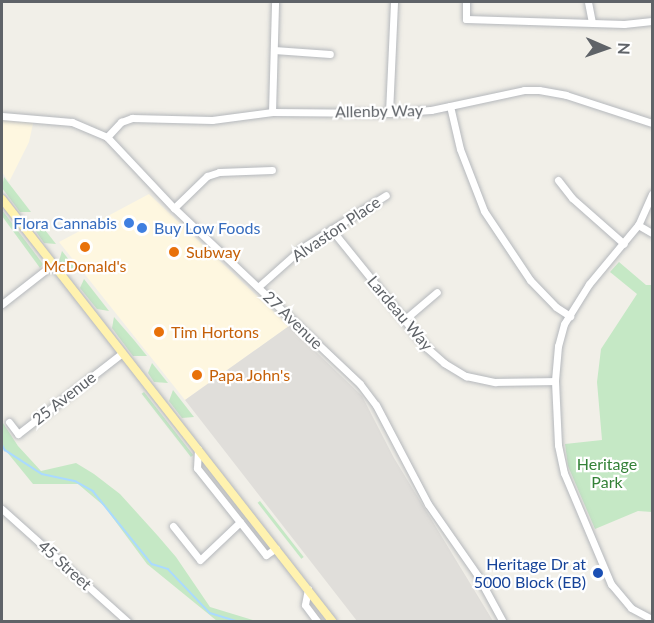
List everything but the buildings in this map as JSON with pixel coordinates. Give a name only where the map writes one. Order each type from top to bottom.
[{"type":"main road","points":[[2,199],[333,621]]},
{"type":"street","points":[[272,112],[275,2]]},
{"type":"street","points":[[389,113],[394,2]]},
{"type":"street","points":[[466,2],[466,19],[624,24],[652,21]]},
{"type":"street","points":[[588,2],[592,22]]},
{"type":"street","points":[[274,50],[330,54]]},
{"type":"street","name":"Allenby Way","points":[[107,137],[121,122],[132,118],[212,120],[272,112],[389,113],[450,106],[539,90],[566,95],[652,123]]},
{"type":"street","points":[[450,106],[460,149],[484,211],[530,280],[556,307],[570,316]]},
{"type":"street","name":"27 Avenue","points":[[2,116],[72,122],[107,137],[174,208],[368,393],[428,504],[478,576],[503,621]]},
{"type":"street","points":[[174,208],[207,176],[219,172],[272,170]]},
{"type":"street","points":[[558,180],[572,198],[624,243]]},
{"type":"street","points":[[652,194],[638,225],[590,284],[570,316],[558,346],[555,381],[558,445],[564,473],[611,584],[631,608],[652,619]]},
{"type":"street","name":"Alvaston Place","points":[[258,287],[302,248],[386,195]]},
{"type":"street","points":[[638,225],[652,233]]},
{"type":"street","name":"Lardeau Way","points":[[332,229],[404,320],[440,360],[466,376],[495,382],[555,381]]},
{"type":"street","points":[[2,304],[53,264]]},
{"type":"street","points":[[404,320],[437,292]]},
{"type":"street","name":"25 Avenue","points":[[9,422],[18,434],[122,353]]},
{"type":"street","points":[[198,449],[197,468],[266,555],[276,548]]},
{"type":"street","name":"45 Street","points":[[2,508],[128,621]]},
{"type":"street","points":[[173,526],[200,560],[240,522]]},
{"type":"street","points":[[308,589],[305,605],[318,621]]},
{"type":"shaded area","points":[[2,119],[34,119],[29,142],[9,182],[2,172]]},
{"type":"shaded area","points":[[149,194],[289,326],[185,400],[59,242]]},
{"type":"shaded area","points":[[289,326],[362,396],[394,458],[493,621],[357,621],[185,400]]},
{"type":"green space","points":[[4,177],[31,212],[20,212],[2,188]]},
{"type":"green space","points":[[2,210],[43,264],[40,268],[2,216]]},
{"type":"green space","points":[[38,221],[56,244],[44,243],[35,230]]},
{"type":"green space","points":[[62,251],[77,270],[66,270],[59,261]]},
{"type":"green space","name":"Heritage Park","points":[[619,262],[646,285],[652,285],[652,512],[638,511],[595,529],[568,466],[565,444],[602,440],[597,382],[601,349],[637,294],[610,272]]},
{"type":"green space","points":[[84,279],[109,311],[97,309],[80,288]]},
{"type":"green space","points":[[114,317],[147,356],[133,356],[112,328]]},
{"type":"green space","points":[[152,363],[168,383],[154,382],[148,373]]},
{"type":"green space","points":[[173,390],[194,417],[182,418],[169,401]]},
{"type":"green space","points":[[144,392],[193,455],[191,457],[142,394]]},
{"type":"green space","points":[[2,395],[3,423],[18,446],[41,471],[76,463],[94,474],[120,494],[158,536],[176,557],[210,607],[256,621],[217,621],[147,564],[104,506],[78,484],[33,484],[2,446]]},
{"type":"green space","points":[[260,501],[304,557],[301,559],[258,503]]},
{"type":"waterway","points":[[2,444],[5,450],[42,474],[75,481],[93,491],[152,564],[168,569],[210,613],[240,622]]},
{"type":"place","name":"Flora Cannabis","points":[[129,223]]},
{"type":"place","name":"Buy Low Foods","points":[[142,228]]},
{"type":"place","name":"McDonald's","points":[[85,247]]},
{"type":"place","name":"Subway","points":[[174,252]]},
{"type":"place","name":"Tim Hortons","points":[[159,332]]},
{"type":"place","name":"Papa John's","points":[[197,375]]},
{"type":"place","name":"Heritage Dr at 5000 Block (EB)","points":[[598,573]]}]
